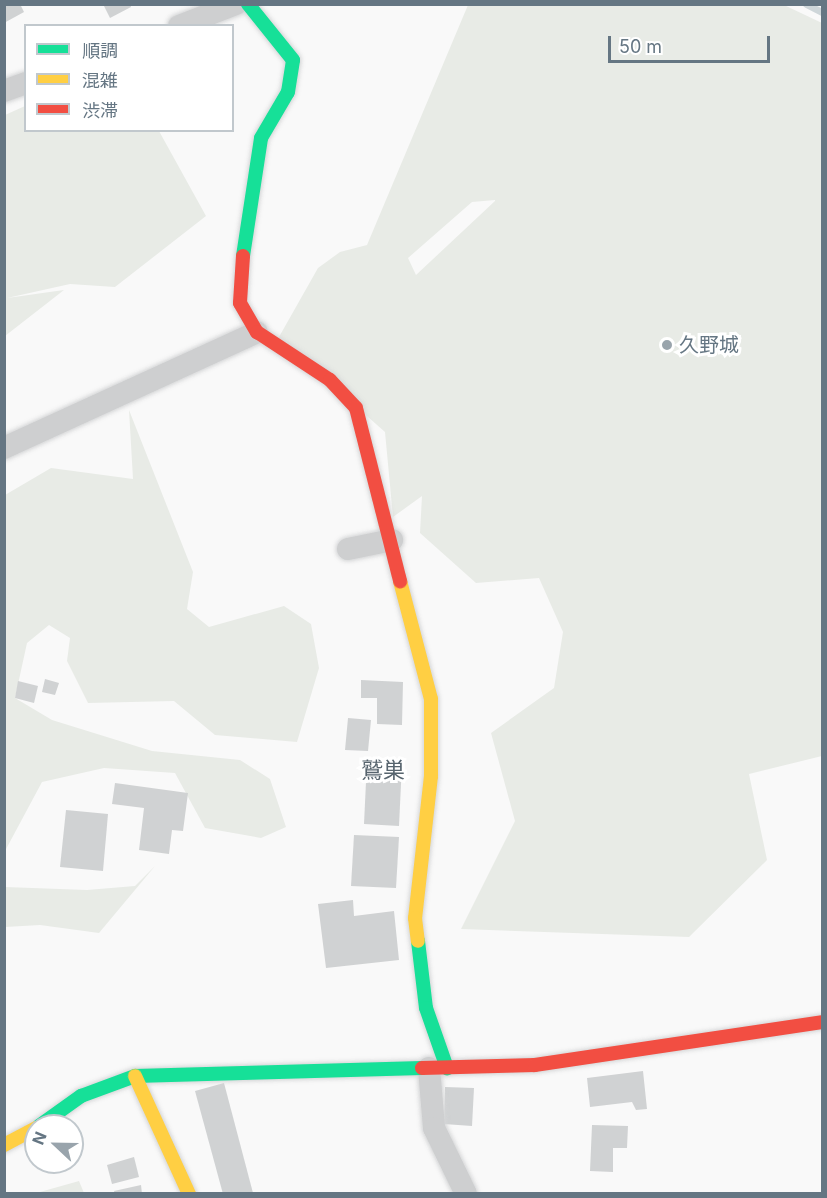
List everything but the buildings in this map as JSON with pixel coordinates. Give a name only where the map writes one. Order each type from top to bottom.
[{"type":"street","points":[[184,24],[236,4]]},
{"type":"street","points":[[248,4],[293,60],[288,92],[261,138],[245,235],[240,303],[257,332],[330,380],[356,408],[392,540],[431,699],[431,776],[415,918],[426,1008],[438,1068],[434,1128],[466,1194]]},
{"type":"street","points":[[4,91],[24,84]]},
{"type":"street","points":[[4,448],[257,332]]},
{"type":"street","points":[[348,549],[392,540]]},
{"type":"street","points":[[55,1114],[81,1096],[135,1076],[535,1065],[822,1022]]},
{"type":"street","points":[[135,1076],[189,1194]]},
{"type":"street","points":[[4,1145],[24,1134]]},
{"type":"shaded area","points":[[468,5],[784,5],[822,23],[822,756],[749,774],[767,860],[689,937],[461,929],[515,821],[491,733],[554,688],[563,632],[539,578],[476,583],[420,533],[422,496],[393,517],[385,432],[316,371],[275,344],[318,268],[340,252],[367,245]],"holes":[[[495,201],[416,275],[408,258],[472,202]]]},
{"type":"shaded area","points":[[24,106],[24,132],[160,132],[206,216],[115,287],[70,284],[7,298],[64,290],[5,336],[5,115]]},
{"type":"shaded area","points":[[129,410],[193,572],[187,609],[209,627],[284,606],[311,624],[319,668],[297,742],[215,735],[174,701],[88,703],[67,661],[70,638],[49,625],[27,643],[15,698],[52,720],[152,751],[240,760],[270,779],[286,827],[261,838],[205,828],[175,773],[104,768],[42,782],[5,851],[5,495],[51,468],[133,479]]},
{"type":"shaded area","points":[[155,866],[99,933],[40,925],[5,927],[5,887],[87,890],[135,886]]},
{"type":"shaded area","points":[[79,1181],[84,1193],[36,1193],[40,1192]]},
{"type":"waterway","points":[[806,4],[822,12]]},
{"type":"traffic: fast","points":[[243,256],[261,138],[288,92],[293,60],[248,4]]},
{"type":"traffic: fast","points":[[418,941],[426,1008],[447,1068]]},
{"type":"traffic: fast","points":[[56,1114],[81,1096],[135,1076],[422,1068]]},
{"type":"traffic: slow","points":[[400,581],[431,699],[431,776],[415,918],[418,941]]},
{"type":"traffic: slow","points":[[135,1076],[189,1194]]},
{"type":"traffic: slow","points":[[4,1145],[24,1134]]},
{"type":"traffic: jam","points":[[243,256],[240,303],[257,332],[330,380],[356,408],[400,581]]},
{"type":"traffic: jam","points":[[422,1068],[535,1065],[822,1022]]},
{"type":"place","name":"久野城","points":[[667,345]]},
{"type":"district","name":"鷲巣","points":[[383,771]]}]
